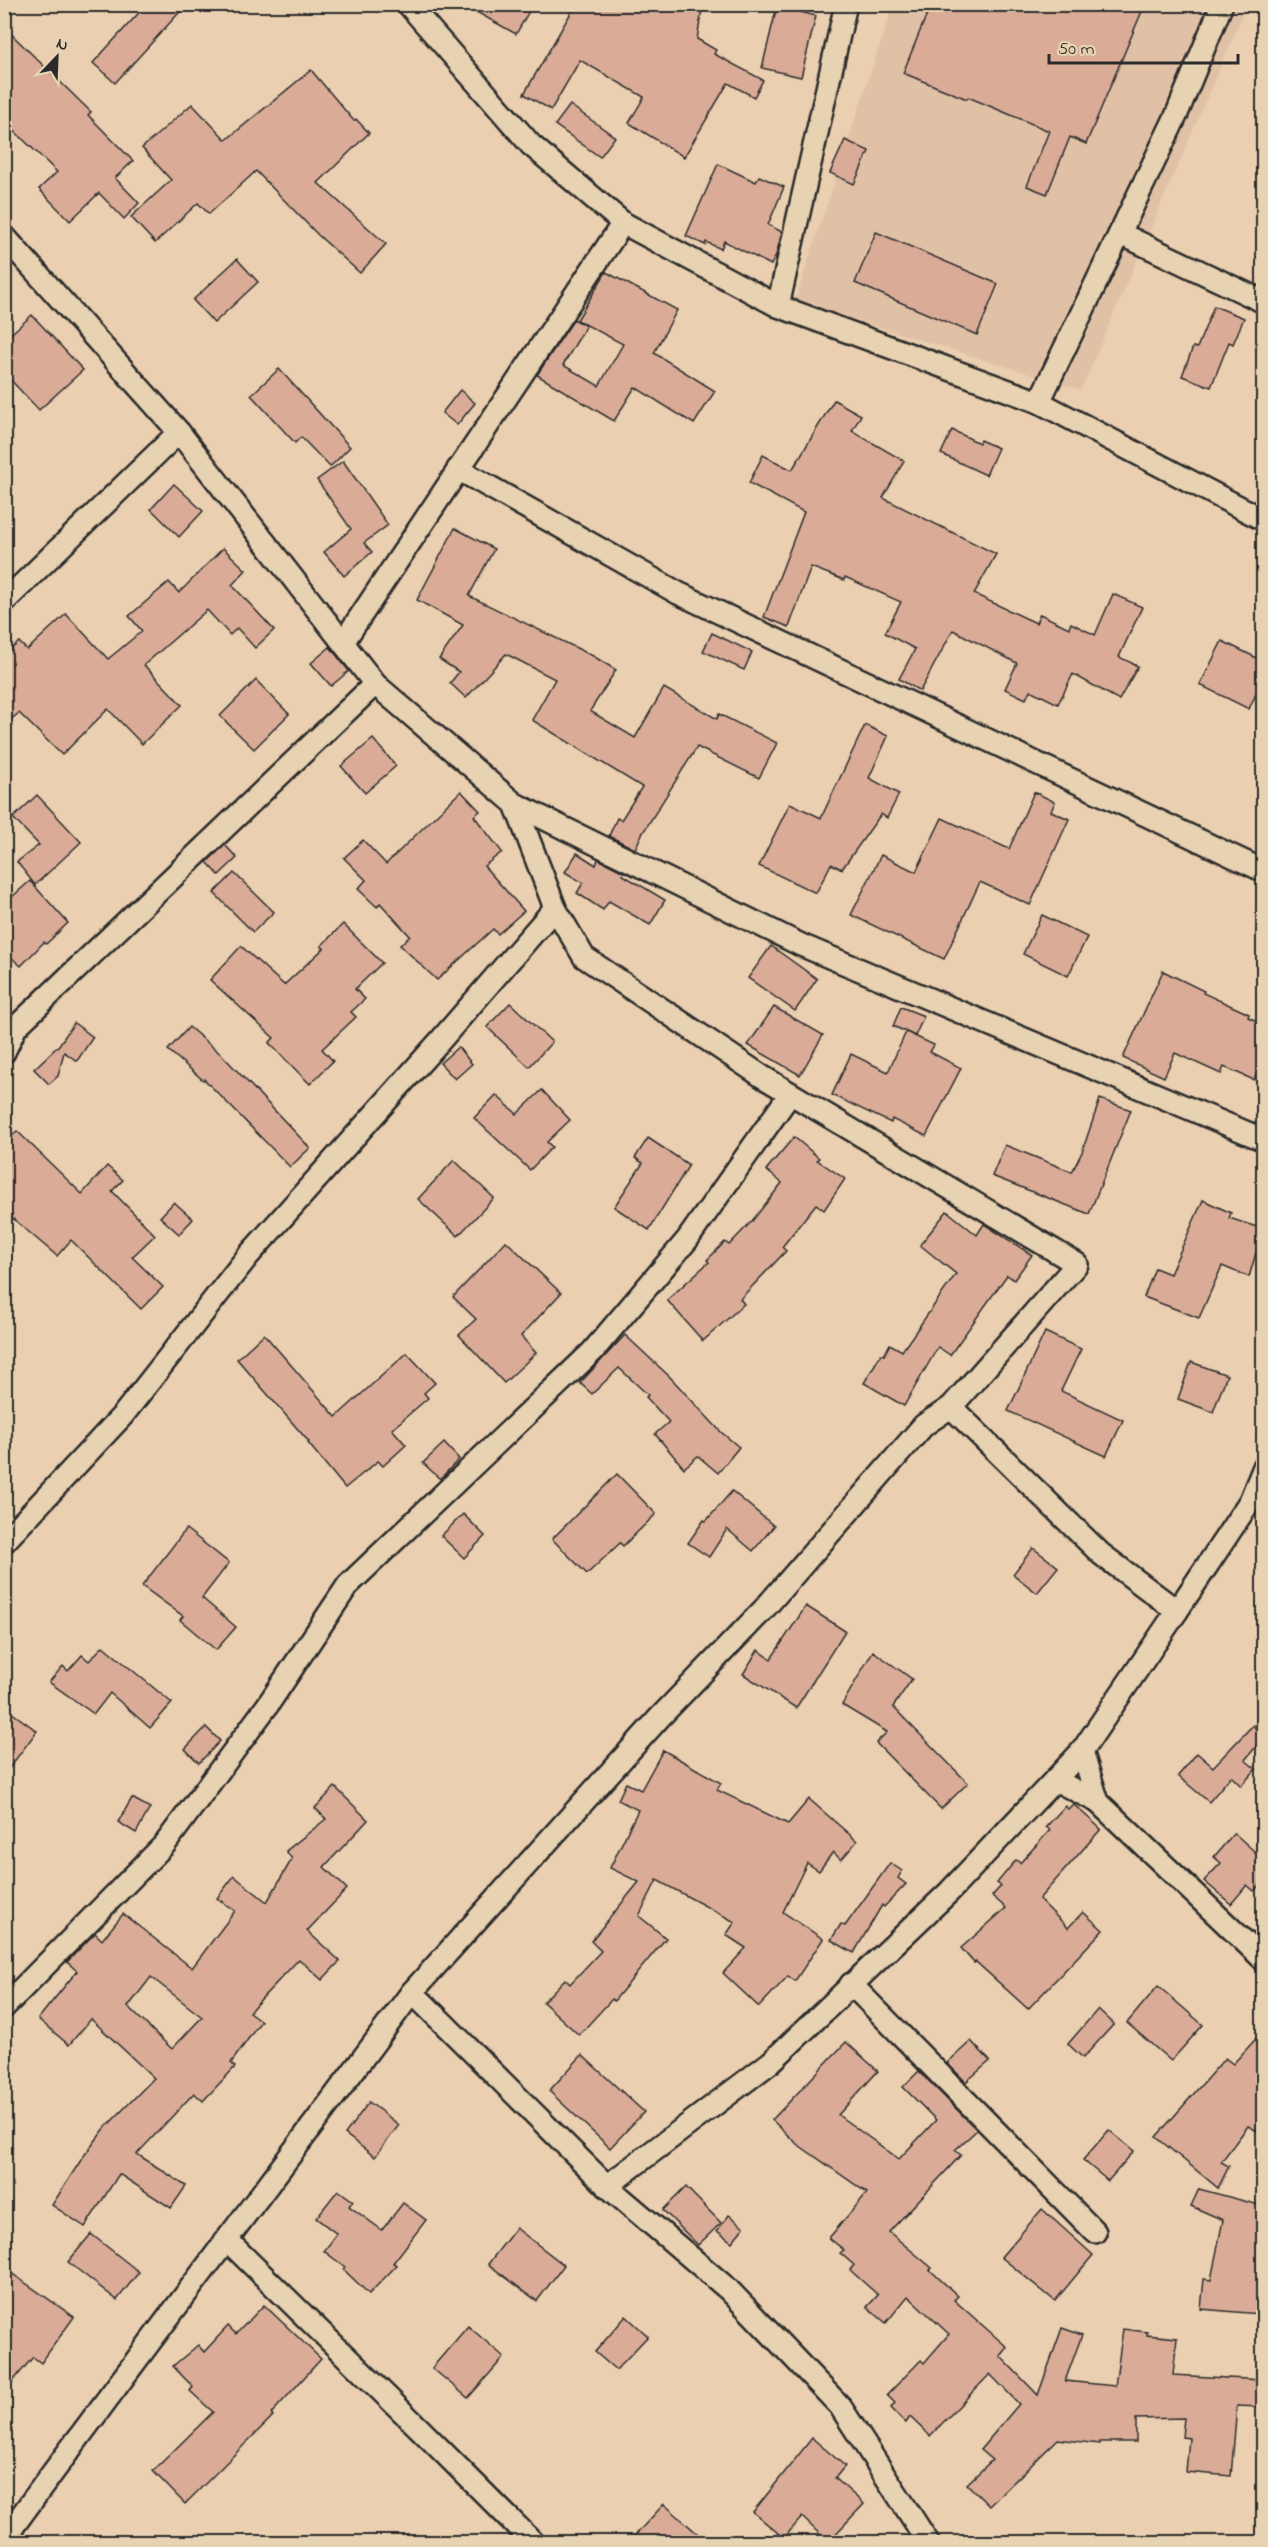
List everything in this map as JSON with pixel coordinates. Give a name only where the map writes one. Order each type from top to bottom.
[{"type":"street","points":[[408,4],[531,145],[623,223],[778,306],[1039,402],[1263,519]]},
{"type":"street","points":[[778,306],[846,4]]},
{"type":"street","points":[[1039,402],[1176,116],[1222,4]]},
{"type":"street","points":[[344,641],[623,223]]},
{"type":"street","points":[[1121,234],[1263,302]]},
{"type":"street","points":[[4,236],[179,432],[344,641],[375,684],[514,804],[801,945],[1263,1140]]},
{"type":"street","points":[[4,602],[179,432]]},
{"type":"street","points":[[458,469],[678,593],[1263,871]]},
{"type":"street","points":[[4,1052],[16,1027],[375,684]]},
{"type":"street","points":[[4,2539],[412,1992],[660,1717],[764,1609],[924,1425],[951,1407],[1077,1264],[790,1094],[584,957],[555,908],[514,804]]},
{"type":"street","points":[[4,1542],[123,1415],[248,1256],[555,908]]},
{"type":"street","points":[[4,2007],[165,1844],[267,1706],[348,1585],[592,1352],[687,1240],[790,1094]]},
{"type":"street","points":[[951,1407],[1101,1554],[1177,1611]]},
{"type":"street","points":[[607,2186],[771,2062],[949,1892],[1082,1751],[1250,1501],[1263,1467]]},
{"type":"street","points":[[1082,1751],[1098,1802]]},
{"type":"street","points":[[1055,1780],[1098,1802],[1263,1960]]},
{"type":"street","points":[[851,1984],[1095,2232]]},
{"type":"street","points":[[412,1992],[607,2186],[729,2290],[840,2406],[928,2542]]},
{"type":"street","points":[[228,2241],[533,2542]]},
{"type":"shaded area","points":[[893,5],[1247,5],[1081,390],[795,301]]},
{"type":"building","points":[[147,4],[187,4],[115,83],[93,63]]},
{"type":"building","points":[[462,4],[533,4],[516,34]]},
{"type":"building","points":[[576,4],[703,4],[697,39],[716,50],[714,54],[763,80],[754,97],[728,83],[684,157],[629,123],[644,97],[580,60],[551,110],[524,94]]},
{"type":"building","points":[[931,4],[1145,4],[1086,144],[1070,137],[1047,194],[1027,186],[1049,131],[903,73]]},
{"type":"building","points":[[777,6],[816,16],[801,77],[762,68]]},
{"type":"building","points":[[4,27],[91,112],[88,115],[133,161],[115,178],[139,203],[124,219],[99,193],[70,221],[39,189],[57,172],[4,121]]},
{"type":"building","points":[[311,70],[354,121],[356,119],[369,133],[318,183],[386,244],[360,273],[318,235],[256,171],[209,214],[198,203],[155,243],[131,217],[171,180],[142,148],[192,104],[226,140]]},
{"type":"building","points":[[570,105],[615,137],[600,157],[555,125]]},
{"type":"building","points":[[845,140],[869,151],[854,184],[830,173]]},
{"type":"building","points":[[718,164],[756,182],[759,176],[784,187],[768,225],[782,232],[771,265],[724,241],[721,249],[706,242],[705,245],[686,236]]},
{"type":"building","points":[[876,232],[998,284],[977,335],[855,283]]},
{"type":"building","points":[[237,259],[258,282],[214,323],[193,300]]},
{"type":"building","points":[[606,272],[677,310],[654,353],[715,391],[694,424],[635,387],[614,421],[537,375],[574,319],[586,326],[563,365],[599,386],[623,344],[577,320]]},
{"type":"building","points":[[1214,306],[1244,318],[1233,344],[1229,342],[1211,387],[1182,376],[1193,347],[1197,348]]},
{"type":"building","points":[[32,315],[83,370],[39,410],[4,373],[4,340]]},
{"type":"building","points":[[279,369],[350,447],[330,467],[301,437],[295,443],[251,395]]},
{"type":"building","points":[[460,390],[475,403],[457,425],[442,413]]},
{"type":"building","points":[[834,400],[861,415],[852,431],[904,461],[883,498],[996,554],[974,594],[1036,623],[1040,614],[1069,628],[1071,623],[1095,635],[1113,594],[1142,607],[1119,657],[1138,666],[1119,700],[1073,674],[1058,704],[1030,690],[1026,699],[1005,689],[1017,663],[953,630],[920,691],[899,679],[915,649],[885,633],[901,602],[845,577],[844,580],[811,567],[789,627],[764,617],[804,512],[749,483],[763,455],[792,470]]},
{"type":"building","points":[[952,430],[979,443],[980,440],[998,448],[986,475],[941,454]]},
{"type":"building","points":[[343,461],[388,525],[364,543],[372,552],[344,576],[324,552],[351,529],[317,480]]},
{"type":"building","points":[[174,484],[203,511],[179,537],[151,509]]},
{"type":"building","points":[[455,528],[494,549],[469,596],[593,656],[616,670],[590,711],[635,738],[664,688],[717,719],[719,714],[777,743],[759,778],[697,747],[642,834],[635,849],[609,836],[617,818],[621,820],[642,787],[532,720],[555,679],[506,654],[466,698],[450,683],[459,672],[439,659],[463,625],[417,600]]},
{"type":"building","points":[[223,548],[246,570],[232,585],[274,630],[255,648],[237,628],[230,635],[207,610],[144,665],[182,705],[142,744],[108,709],[62,755],[19,713],[4,725],[4,656],[19,642],[27,650],[66,614],[108,659],[142,631],[129,616],[169,582],[179,593]]},
{"type":"building","points":[[712,633],[752,652],[744,670],[703,651]]},
{"type":"building","points":[[1222,641],[1263,661],[1263,679],[1249,709],[1200,685]]},
{"type":"building","points":[[330,647],[349,671],[331,686],[311,663]]},
{"type":"building","points":[[256,680],[289,714],[254,749],[220,716]]},
{"type":"building","points":[[865,725],[888,736],[869,778],[899,794],[887,818],[881,814],[842,869],[831,864],[816,893],[759,866],[790,803],[821,818]]},
{"type":"building","points":[[373,739],[396,766],[365,793],[341,766]]},
{"type":"building","points":[[461,791],[480,811],[474,816],[502,852],[484,866],[524,911],[498,934],[493,929],[437,980],[400,945],[410,936],[380,903],[377,907],[358,889],[366,880],[344,858],[363,840],[386,864]]},
{"type":"building","points":[[1034,792],[1055,802],[1051,811],[1069,819],[1030,905],[980,882],[944,959],[851,915],[881,855],[916,872],[942,818],[1009,849]]},
{"type":"building","points":[[37,795],[81,842],[35,885],[17,862],[39,845],[13,818]]},
{"type":"building","points":[[225,845],[237,858],[219,875],[207,862]]},
{"type":"building","points":[[577,853],[596,865],[598,859],[624,872],[623,875],[665,900],[650,925],[609,901],[603,910],[577,893],[583,883],[565,872]]},
{"type":"building","points":[[234,873],[274,912],[253,932],[214,893]]},
{"type":"building","points":[[30,881],[68,923],[46,944],[44,942],[21,966],[4,951],[4,904]]},
{"type":"building","points":[[1042,915],[1087,937],[1068,976],[1023,954]]},
{"type":"building","points":[[343,924],[382,963],[355,989],[365,999],[351,1012],[356,1017],[322,1049],[333,1061],[310,1084],[269,1043],[274,1038],[210,980],[241,946],[284,985],[324,948],[321,946]]},
{"type":"building","points":[[771,946],[817,979],[795,1011],[748,978]]},
{"type":"building","points":[[1163,971],[1249,1014],[1248,1017],[1263,1024],[1263,1058],[1254,1080],[1224,1067],[1221,1074],[1175,1053],[1164,1077],[1123,1058]]},
{"type":"building","points":[[510,1003],[552,1042],[529,1067],[487,1027]]},
{"type":"building","points":[[774,1007],[823,1035],[800,1075],[748,1045]]},
{"type":"building","points":[[901,1007],[924,1016],[915,1036],[893,1026]]},
{"type":"building","points":[[74,1023],[93,1037],[77,1061],[64,1052],[58,1076],[49,1084],[34,1069],[59,1045]]},
{"type":"building","points":[[189,1027],[223,1056],[310,1148],[290,1167],[204,1079],[168,1050]]},
{"type":"building","points":[[906,1032],[934,1045],[930,1052],[961,1068],[926,1136],[892,1119],[891,1123],[832,1095],[851,1054],[888,1072]]},
{"type":"building","points":[[458,1047],[472,1064],[455,1079],[440,1063]]},
{"type":"building","points":[[542,1090],[570,1120],[547,1142],[552,1147],[530,1170],[474,1118],[496,1095],[517,1114]]},
{"type":"building","points":[[1100,1099],[1131,1110],[1089,1214],[992,1176],[1005,1145],[1072,1172],[1082,1152]]},
{"type":"building","points":[[17,1131],[82,1194],[107,1166],[123,1180],[112,1191],[155,1235],[132,1257],[163,1287],[141,1309],[71,1240],[57,1256],[4,1211],[4,1144]]},
{"type":"building","points":[[794,1137],[819,1158],[817,1160],[845,1179],[824,1210],[816,1204],[782,1247],[786,1251],[740,1299],[744,1304],[703,1341],[667,1300],[709,1262],[707,1260],[725,1242],[729,1245],[752,1221],[782,1183],[766,1170]]},
{"type":"building","points":[[648,1138],[689,1165],[649,1230],[614,1207],[643,1163],[635,1158]]},
{"type":"building","points":[[454,1160],[494,1198],[458,1236],[418,1199]]},
{"type":"building","points":[[1203,1200],[1231,1213],[1229,1218],[1263,1229],[1249,1277],[1222,1266],[1199,1318],[1144,1297],[1155,1268],[1170,1274]]},
{"type":"building","points":[[174,1202],[193,1219],[179,1234],[160,1217]]},
{"type":"building","points":[[947,1211],[977,1235],[984,1224],[1032,1255],[1014,1280],[1007,1275],[950,1355],[938,1347],[904,1406],[864,1383],[881,1354],[884,1355],[890,1344],[902,1351],[956,1274],[920,1245]]},
{"type":"building","points":[[506,1241],[561,1293],[521,1336],[536,1353],[504,1383],[459,1335],[476,1319],[453,1297]]},
{"type":"building","points":[[1045,1332],[1081,1349],[1061,1391],[1123,1420],[1106,1456],[1008,1411]]},
{"type":"building","points":[[264,1334],[336,1417],[407,1353],[435,1383],[424,1393],[428,1398],[392,1429],[406,1445],[383,1466],[378,1461],[345,1488],[309,1442],[237,1359]]},
{"type":"building","points":[[625,1335],[670,1377],[721,1432],[739,1447],[718,1473],[698,1456],[684,1468],[655,1434],[669,1422],[646,1397],[648,1395],[619,1368],[592,1394],[580,1383]]},
{"type":"building","points":[[1191,1362],[1227,1375],[1213,1412],[1178,1399]]},
{"type":"building","points":[[444,1443],[459,1459],[440,1479],[423,1463]]},
{"type":"building","points":[[617,1474],[656,1514],[623,1546],[620,1543],[587,1574],[552,1539]]},
{"type":"building","points":[[732,1491],[774,1526],[753,1551],[727,1529],[709,1557],[688,1543],[704,1520],[706,1521]]},
{"type":"building","points":[[463,1514],[485,1536],[464,1558],[441,1536]]},
{"type":"building","points":[[186,1529],[229,1563],[202,1598],[236,1627],[216,1650],[180,1620],[183,1616],[142,1586]]},
{"type":"building","points":[[1033,1548],[1058,1567],[1037,1593],[1013,1574]]},
{"type":"building","points":[[806,1606],[845,1631],[796,1708],[743,1674],[758,1650],[771,1659]]},
{"type":"building","points":[[103,1646],[172,1703],[150,1728],[110,1693],[94,1714],[49,1682],[63,1666],[68,1671],[82,1655],[89,1661]]},
{"type":"building","points":[[873,1651],[912,1679],[893,1707],[968,1783],[941,1809],[876,1743],[887,1732],[842,1705]]},
{"type":"building","points":[[4,1707],[37,1731],[4,1775]]},
{"type":"building","points":[[1253,1725],[1263,1738],[1245,1760],[1256,1769],[1241,1786],[1231,1776],[1209,1802],[1178,1776],[1197,1753],[1213,1767]]},
{"type":"building","points":[[206,1727],[220,1741],[199,1763],[185,1749]]},
{"type":"building","points":[[663,1750],[721,1783],[717,1790],[788,1824],[809,1799],[857,1841],[841,1860],[833,1852],[819,1871],[807,1863],[783,1912],[823,1939],[795,1981],[788,1976],[759,2007],[723,1973],[746,1948],[726,1935],[735,1922],[657,1880],[639,1916],[666,1938],[614,2001],[612,1999],[579,2035],[543,2002],[565,1979],[570,1984],[601,1951],[591,1941],[639,1882],[610,1868],[638,1810],[618,1800],[626,1783],[641,1790]]},
{"type":"building","points":[[335,1787],[368,1820],[324,1867],[347,1889],[307,1931],[340,1961],[322,1980],[299,1959],[249,2012],[261,2021],[231,2063],[235,2067],[203,2101],[194,2093],[137,2154],[186,2186],[171,2208],[119,2174],[85,2227],[52,2205],[83,2157],[106,2127],[154,2078],[91,2019],[69,2045],[38,2019],[77,1971],[67,1962],[95,1933],[102,1940],[123,1914],[192,1968],[235,1911],[217,1898],[234,1876],[267,1902],[292,1859],[286,1851],[326,1819],[315,1808]],"holes":[[[151,1977],[202,2017],[172,2049],[128,2007]]]},
{"type":"building","points":[[132,1798],[150,1808],[136,1833],[118,1822]]},
{"type":"building","points":[[1073,1804],[1101,1829],[1039,1899],[1068,1928],[1083,1912],[1103,1930],[1028,2009],[976,1962],[974,1963],[961,1948],[1006,1908],[992,1896],[1001,1886],[997,1883],[1016,1860],[1020,1863],[1050,1830],[1046,1827],[1065,1806],[1068,1809]]},
{"type":"building","points":[[1234,1833],[1263,1859],[1263,1881],[1254,1891],[1247,1885],[1231,1904],[1204,1881],[1221,1863],[1214,1857]]},
{"type":"building","points":[[890,1863],[902,1871],[898,1878],[906,1884],[884,1907],[882,1905],[854,1953],[831,1940],[841,1924],[845,1926]]},
{"type":"building","points":[[1158,1986],[1203,2025],[1171,2061],[1127,2023]]},
{"type":"building","points":[[1098,2009],[1114,2024],[1083,2058],[1068,2044]]},
{"type":"building","points":[[1263,2031],[1263,2134],[1248,2126],[1221,2162],[1229,2166],[1218,2188],[1156,2137],[1225,2058],[1233,2064]]},
{"type":"building","points":[[971,2041],[990,2061],[966,2082],[947,2063]]},
{"type":"building","points":[[846,2042],[878,2071],[838,2115],[899,2159],[936,2120],[903,2087],[919,2071],[977,2130],[955,2150],[961,2155],[889,2232],[932,2268],[930,2270],[958,2296],[954,2300],[1007,2347],[1000,2356],[1038,2395],[1062,2328],[1082,2335],[1065,2381],[1115,2386],[1123,2329],[1147,2332],[1147,2335],[1177,2338],[1173,2375],[1263,2380],[1263,2407],[1237,2406],[1231,2476],[1186,2472],[1189,2438],[1182,2437],[1184,2418],[1136,2419],[1136,2442],[1099,2442],[1099,2444],[1058,2439],[989,2506],[967,2484],[992,2460],[980,2450],[1019,2404],[990,2374],[930,2436],[910,2417],[906,2423],[891,2408],[895,2403],[887,2395],[921,2360],[924,2363],[949,2334],[908,2296],[886,2323],[867,2307],[878,2295],[850,2270],[854,2265],[840,2253],[844,2250],[829,2238],[867,2193],[797,2144],[772,2120]]},
{"type":"building","points":[[582,2055],[644,2112],[610,2148],[549,2091]]},
{"type":"building","points":[[369,2102],[399,2125],[375,2157],[345,2134]]},
{"type":"building","points":[[1109,2130],[1134,2151],[1108,2181],[1083,2160]]},
{"type":"building","points":[[686,2187],[721,2223],[698,2245],[663,2210]]},
{"type":"building","points":[[1199,2189],[1263,2206],[1263,2284],[1260,2314],[1201,2309],[1204,2279],[1211,2280],[1223,2220],[1191,2206]]},
{"type":"building","points":[[338,2190],[353,2201],[349,2206],[382,2230],[403,2203],[426,2220],[393,2263],[397,2265],[369,2294],[343,2269],[345,2267],[324,2251],[337,2234],[316,2218]]},
{"type":"building","points":[[1042,2209],[1093,2255],[1055,2301],[1001,2257]]},
{"type":"building","points":[[729,2215],[744,2227],[732,2242],[717,2231]]},
{"type":"building","points":[[516,2228],[564,2265],[537,2301],[488,2264]]},
{"type":"building","points":[[91,2234],[139,2272],[117,2300],[68,2262]]},
{"type":"building","points":[[4,2268],[74,2317],[41,2363],[33,2357],[4,2392]]},
{"type":"building","points":[[264,2305],[321,2359],[271,2414],[273,2416],[185,2504],[153,2471],[213,2412],[190,2391],[193,2387],[173,2366],[198,2345],[204,2352],[228,2326],[236,2334]]},
{"type":"building","points":[[626,2316],[648,2336],[616,2370],[595,2352]]},
{"type":"building","points":[[468,2326],[504,2357],[468,2398],[432,2368]]},
{"type":"building","points":[[812,2438],[845,2466],[835,2478],[864,2504],[828,2542],[802,2517],[784,2538],[753,2512]]},
{"type":"building","points":[[664,2504],[707,2542],[629,2542]]}]
